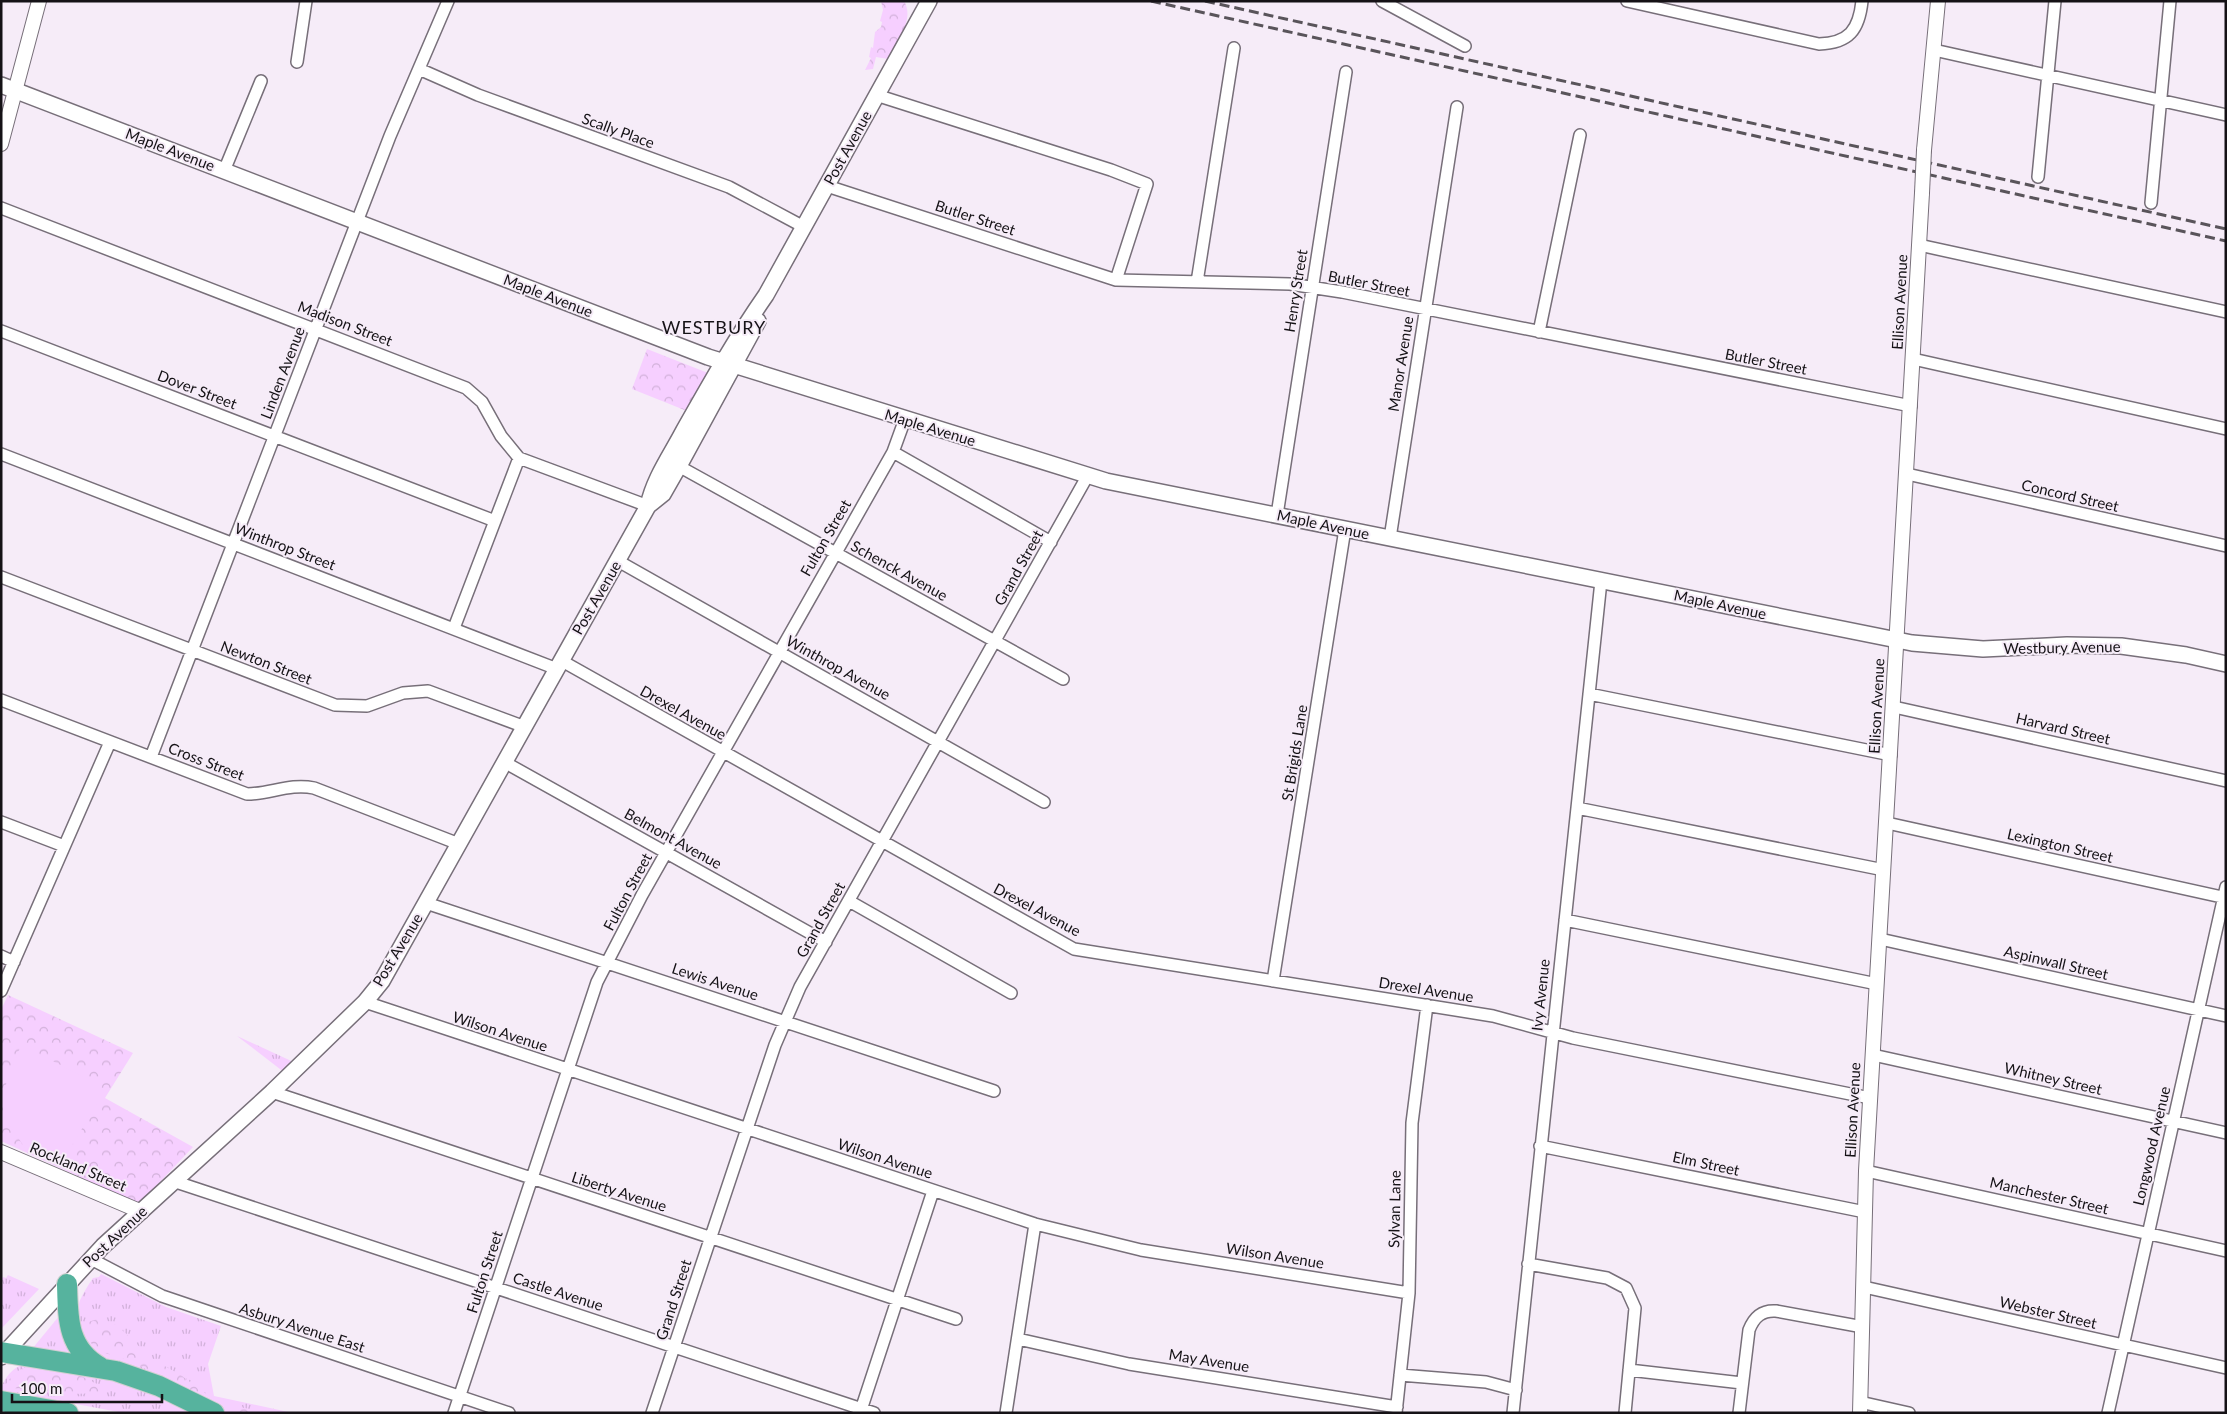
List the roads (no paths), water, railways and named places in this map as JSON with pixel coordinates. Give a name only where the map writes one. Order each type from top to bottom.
[{"type":"highway","points":[[67,1284],[68,1325],[73,1338],[85,1356],[104,1369]]},
{"type":"highway","points":[[2,1354],[104,1369],[159,1386],[214,1413]]},
{"type":"highway","points":[[1,1401],[68,1413]]},
{"type":"main road","name":"Post Avenue","points":[[2,1354],[91,1259],[272,1092],[364,1002],[382,981],[618,561],[648,506],[652,488],[673,463],[728,364],[761,315],[766,295],[927,2]]},
{"type":"main road","name":"Maple Avenue","points":[[8,88],[728,364],[1106,481],[1784,618],[1897,639]]},
{"type":"main road","name":"Westbury Avenue","points":[[1897,639],[1912,643],[1982,649],[2067,645],[2121,646],[2186,655],[2226,664]]},
{"type":"street","points":[[1,144],[8,88],[39,1]]},
{"type":"street","points":[[297,62],[306,1]]},
{"type":"street","name":"Linden Avenue","points":[[151,757],[357,222],[448,1]]},
{"type":"street","points":[[1382,1],[1465,46]]},
{"type":"street","points":[[1627,1],[1819,44],[1834,44],[1852,32],[1860,17],[1862,1]]},
{"type":"street","name":"Ellison Avenue","points":[[1860,1407],[1866,1171],[1870,1098],[1894,707],[1924,150],[1938,1]]},
{"type":"street","points":[[2038,177],[2055,1]]},
{"type":"street","points":[[2151,203],[2170,1]]},
{"type":"street","points":[[1197,282],[1234,48]]},
{"type":"street","points":[[1934,50],[2226,115]]},
{"type":"street","name":"Scally Place","points":[[419,69],[478,95],[729,187],[804,226]]},
{"type":"street","name":"Henry Street","points":[[1277,515],[1346,72]]},
{"type":"street","points":[[224,171],[261,81]]},
{"type":"street","points":[[876,95],[1105,168],[1146,184],[1116,280]]},
{"type":"street","name":"Manor Avenue","points":[[1390,538],[1457,107]]},
{"type":"street","points":[[1538,332],[1580,135]]},
{"type":"street","name":"Butler Street","points":[[827,186],[1116,280],[1290,284],[1911,406]]},
{"type":"street","name":"Madison Street","points":[[1,208],[466,388],[482,402],[501,436],[519,458]]},
{"type":"street","points":[[1919,245],[2226,312]]},
{"type":"street","name":"Dover Street","points":[[1,331],[495,521]]},
{"type":"street","points":[[1913,359],[2226,429]]},
{"type":"street","name":"Fulton Street","points":[[454,1413],[597,982],[666,852],[893,452],[905,419]]},
{"type":"street","points":[[893,452],[1051,542]]},
{"type":"street","name":"Winthrop Street","points":[[1,454],[454,628],[559,665]]},
{"type":"street","points":[[454,628],[519,458],[648,506]]},
{"type":"street","name":"Schenck Avenue","points":[[673,463],[1063,679]]},
{"type":"street","name":"Concord Street","points":[[1907,474],[2226,546]]},
{"type":"street","name":"Grand Street","points":[[652,1413],[775,1045],[800,987],[1088,475]]},
{"type":"street","name":"St Brigids Lane","points":[[1273,981],[1345,529]]},
{"type":"street","name":"Winthrop Avenue","points":[[618,561],[1044,802]]},
{"type":"street","name":"Newton Street","points":[[1,577],[334,705],[367,706],[403,692],[428,692],[525,728]]},
{"type":"street","name":"Ivy Avenue","points":[[1513,1413],[1601,581]]},
{"type":"street","name":"Drexel Avenue","points":[[559,665],[722,752],[1074,949],[1493,1016],[1552,1031],[1870,1098]]},
{"type":"street","points":[[1589,694],[1891,756]]},
{"type":"street","name":"Cross Street","points":[[1,700],[246,794],[264,794],[293,786],[314,788],[459,844]]},
{"type":"street","name":"Harvard Street","points":[[1894,707],[2226,781]]},
{"type":"street","points":[[1,991],[110,742]]},
{"type":"street","name":"Belmont Avenue","points":[[506,762],[826,942]]},
{"type":"street","points":[[1577,808],[1884,870]]},
{"type":"street","points":[[1,822],[64,846]]},
{"type":"street","name":"Lexington Street","points":[[1887,823],[2225,894]]},
{"type":"street","name":"Longwood Avenue","points":[[2108,1413],[2225,894]]},
{"type":"street","points":[[849,901],[1011,993]]},
{"type":"street","name":"Lewis Avenue","points":[[426,903],[994,1091]]},
{"type":"street","points":[[1565,920],[1877,984]]},
{"type":"street","name":"Aspinwall Street","points":[[1880,939],[2226,1016]]},
{"type":"street","points":[[1,956],[14,962]]},
{"type":"street","name":"Wilson Avenue","points":[[364,1002],[1035,1224],[1141,1250],[1409,1293]]},
{"type":"street","name":"Sylvan Lane","points":[[1396,1410],[1409,1293],[1412,1123],[1427,1005]]},
{"type":"street","name":"Whitney Street","points":[[1873,1055],[2226,1133]]},
{"type":"street","name":"Liberty Avenue","points":[[272,1092],[956,1319]]},
{"type":"street","name":"Elm Street","points":[[1540,1146],[1866,1212]]},
{"type":"street","name":"Rockland Street","points":[[1,1152],[142,1212]]},
{"type":"street","name":"Manchester Street","points":[[1866,1171],[2226,1251]]},
{"type":"street","name":"Castle Avenue","points":[[176,1182],[674,1347],[860,1411],[874,1413]]},
{"type":"street","points":[[860,1411],[933,1191]]},
{"type":"street","points":[[1006,1413],[1035,1224]]},
{"type":"street","name":"Asbury Avenue East","points":[[91,1259],[162,1296],[509,1413]]},
{"type":"street","points":[[1528,1264],[1607,1278],[1626,1288],[1635,1308],[1624,1413]]},
{"type":"street","name":"Webster Street","points":[[1864,1287],[2226,1368]]},
{"type":"street","points":[[1739,1413],[1749,1330],[1753,1320],[1762,1312],[1776,1311],[1863,1327]]},
{"type":"street","name":"May Avenue","points":[[1018,1339],[1129,1364],[1396,1410]]},
{"type":"street","points":[[1629,1370],[1742,1383]]},
{"type":"street","points":[[1400,1375],[1486,1382],[1516,1390]]},
{"type":"street","points":[[1860,1407],[1909,1413]]},
{"type":"railway","points":[[1151,1],[2226,241]]},
{"type":"railway","points":[[1205,1],[2226,229]]},
{"type":"district","name":"WESTBURY","points":[[714,328]]}]
